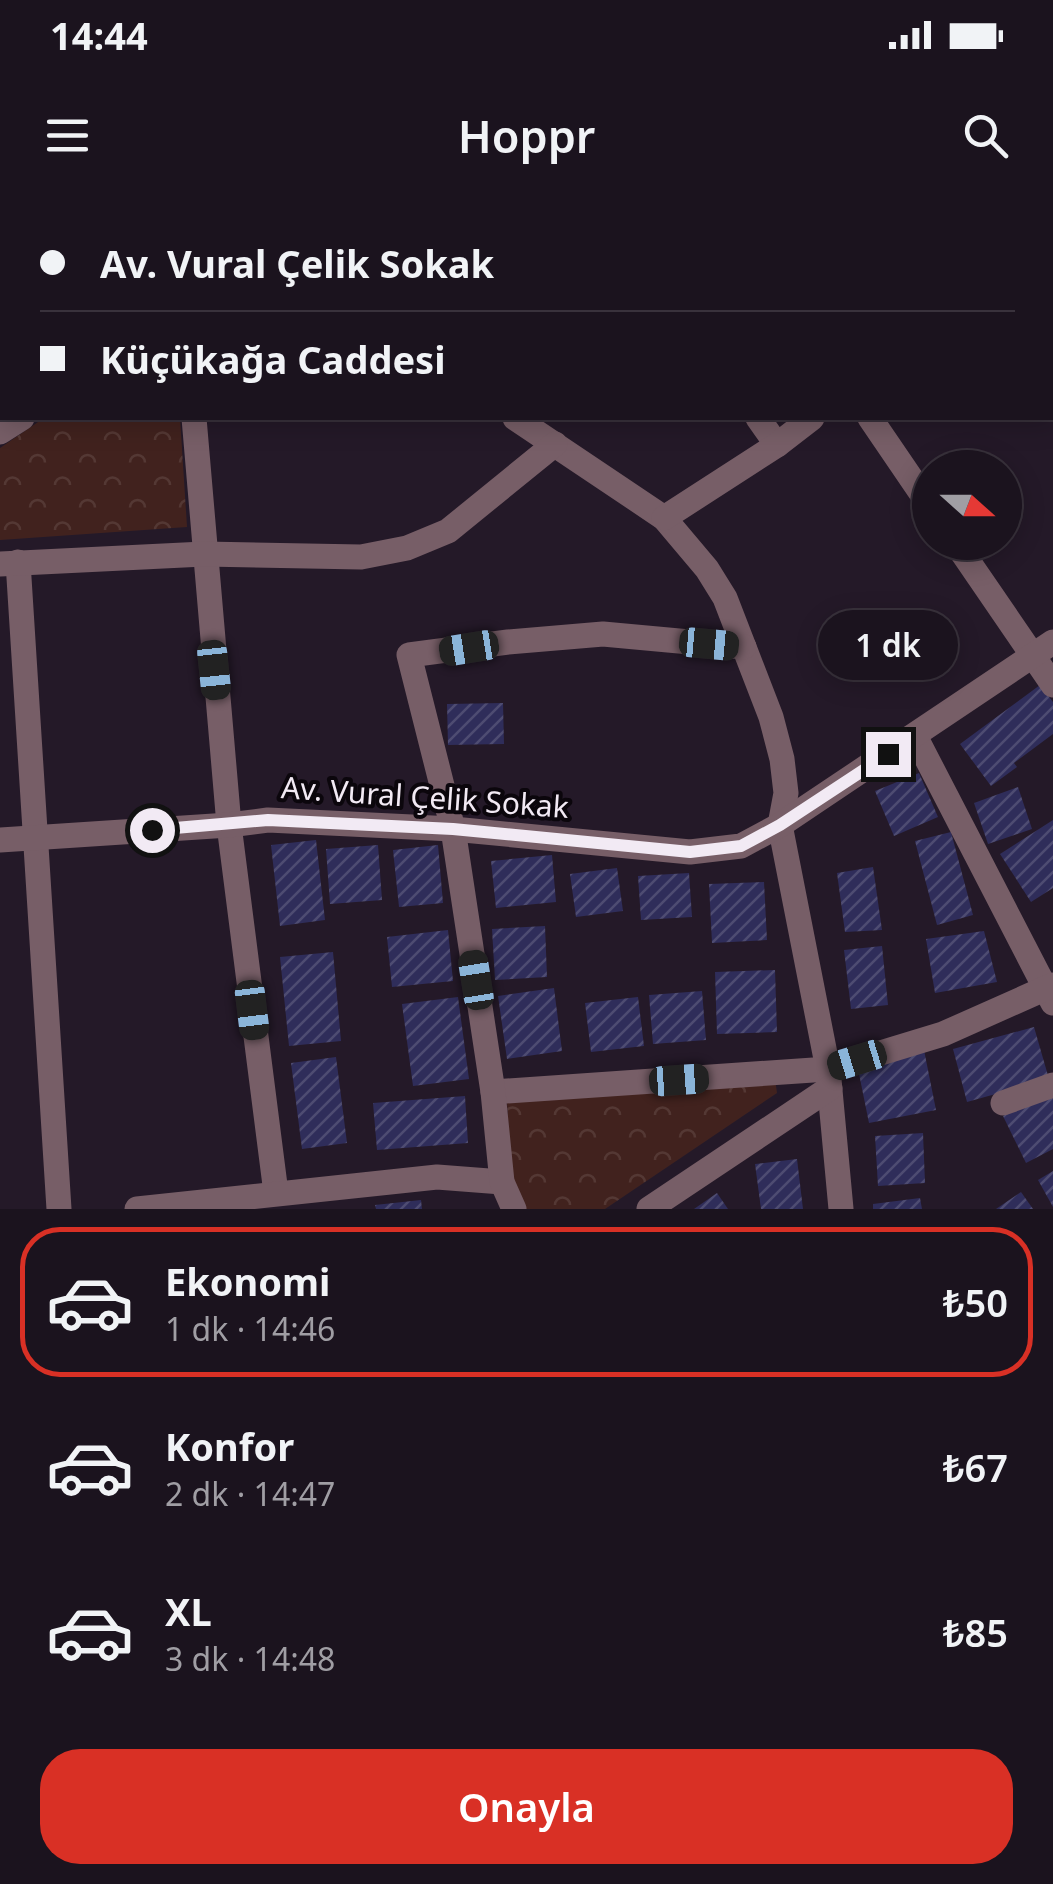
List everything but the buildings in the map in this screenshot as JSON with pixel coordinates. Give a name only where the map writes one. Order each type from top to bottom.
[{"type":"street","points":[[194,420],[229,826],[276,1194]]},
{"type":"street","points":[[518,420],[664,518],[716,584],[744,647],[782,759],[786,793],[780,825],[829,1079],[842,1209]]},
{"type":"street","points":[[759,420],[777,445]]},
{"type":"street","points":[[664,518],[809,420]]},
{"type":"street","points":[[871,420],[912,480]]},
{"type":"street","points":[[58,1209],[36,837],[9,563],[204,554],[362,556],[407,548],[448,531],[555,444]]},
{"type":"street","points":[[970,560],[1043,648],[1053,685]]},
{"type":"street","points":[[514,1209],[502,1182],[493,1092],[453,829],[408,655],[603,634],[744,647]]},
{"type":"street","name":"Av. Vural Çelik Sokak","points":[[0,840],[229,826],[268,820],[453,829],[690,852],[741,846],[780,825],[1043,648]]},
{"type":"street","points":[[648,1209],[829,1079],[1051,992],[914,736]]},
{"type":"street","points":[[493,1092],[829,1079]]},
{"type":"street","points":[[1003,1103],[1053,1085]]},
{"type":"street","points":[[137,1209],[437,1177],[502,1182]]},
{"type":"green space","points":[[41,420],[180,420],[187,527],[0,540],[0,448]]},
{"type":"green space","points":[[775,1079],[777,1093],[605,1209],[525,1209],[512,1182],[507,1103]]},
{"type":"route","points":[[152,830],[268,820],[453,829],[690,852],[741,846],[888,754]]}]
